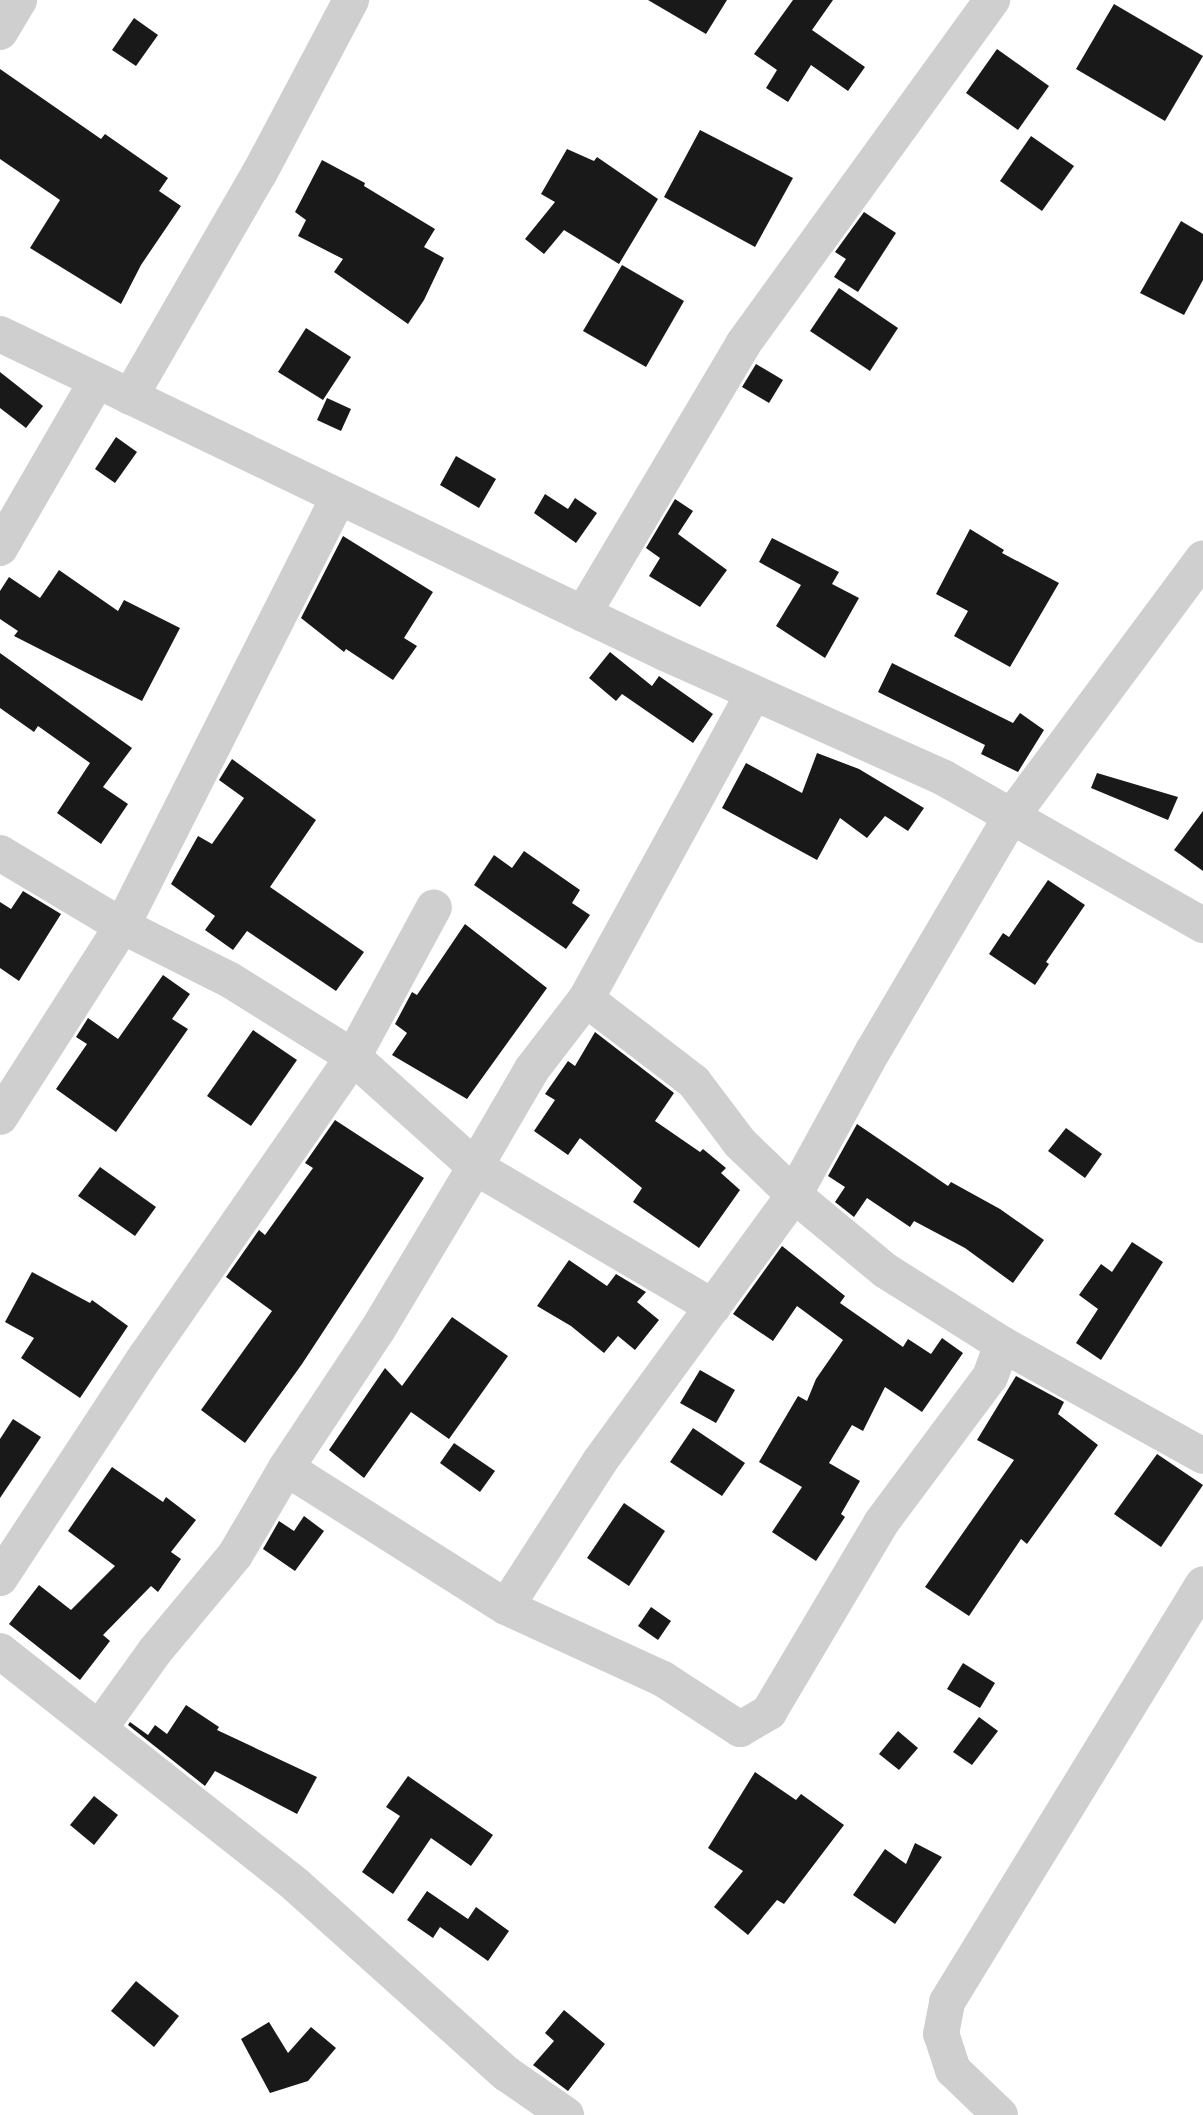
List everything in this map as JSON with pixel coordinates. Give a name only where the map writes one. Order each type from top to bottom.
[{"type":"street","points":[[0,32],[19,0]]},
{"type":"street","points":[[130,397],[259,174],[351,0]]},
{"type":"street","points":[[583,614],[743,344],[992,0]]},
{"type":"street","points":[[0,334],[338,499],[753,694],[944,778],[1203,925]]},
{"type":"street","points":[[0,548],[97,381]]},
{"type":"street","points":[[0,1117],[122,926],[338,499]]},
{"type":"street","points":[[506,1607],[600,1461],[794,1195],[873,1051],[1011,817],[1203,558]]},
{"type":"street","points":[[99,1729],[155,1651],[235,1555],[286,1468],[378,1329],[532,1069],[586,999],[753,694]]},
{"type":"street","points":[[0,853],[122,926],[230,980],[353,1057],[475,1167],[713,1307]]},
{"type":"street","points":[[0,1578],[146,1356],[353,1057],[434,907]]},
{"type":"street","points":[[586,999],[694,1082],[740,1143],[794,1195],[886,1271],[1002,1344],[1203,1456]]},
{"type":"street","points":[[286,1468],[506,1607],[663,1679],[740,1729],[769,1712],[881,1523],[990,1377],[1002,1344]]},
{"type":"street","points":[[1000,2115],[953,2070],[941,2034],[947,2002],[1203,1584]]},
{"type":"street","points":[[0,1651],[296,1885],[507,2074],[566,2115]]},
{"type":"building","points":[[648,0],[727,0],[706,34]]},
{"type":"building","points":[[793,0],[833,0],[812,30],[865,67],[848,91],[811,65],[788,102],[766,88],[777,70],[754,54]]},
{"type":"building","points":[[1114,4],[1203,56],[1165,121],[1076,69]]},
{"type":"building","points":[[134,18],[158,35],[136,66],[112,50]]},
{"type":"building","points":[[997,49],[1049,86],[1018,130],[966,93]]},
{"type":"building","points":[[0,69],[101,139],[105,134],[168,178],[159,191],[181,206],[141,265],[121,304],[30,248],[60,200],[0,159]]},
{"type":"building","points":[[700,130],[793,178],[755,247],[664,197]]},
{"type":"building","points":[[1031,136],[1074,166],[1042,211],[1000,181]]},
{"type":"building","points":[[567,149],[594,161],[597,157],[658,199],[619,264],[564,230],[544,254],[525,239],[555,202],[541,194]]},
{"type":"building","points":[[322,160],[365,183],[364,186],[435,229],[424,247],[444,258],[424,300],[408,324],[334,272],[343,259],[298,236],[306,220],[295,212]]},
{"type":"building","points":[[864,212],[896,233],[858,292],[834,277],[846,259],[835,252]]},
{"type":"building","points":[[1181,221],[1203,234],[1203,280],[1184,315],[1140,293]]},
{"type":"building","points":[[622,265],[684,301],[646,367],[583,331]]},
{"type":"building","points":[[839,288],[898,328],[870,371],[810,331]]},
{"type":"building","points":[[306,328],[351,357],[323,400],[278,372]]},
{"type":"building","points":[[756,364],[783,380],[769,403],[742,387]]},
{"type":"building","points":[[0,372],[43,406],[26,428],[0,408]]},
{"type":"building","points":[[327,398],[351,409],[341,431],[317,420]]},
{"type":"building","points":[[116,437],[137,452],[115,483],[95,469]]},
{"type":"building","points":[[456,456],[496,479],[479,508],[440,485]]},
{"type":"building","points":[[545,494],[568,509],[575,498],[597,513],[576,543],[534,513]]},
{"type":"building","points":[[675,499],[693,511],[678,534],[727,570],[700,607],[649,576],[660,558],[646,548]]},
{"type":"building","points":[[970,529],[1004,550],[1002,553],[1059,583],[1010,667],[954,636],[968,611],[936,594]]},
{"type":"building","points":[[343,536],[433,592],[404,638],[417,646],[393,680],[346,649],[344,652],[301,618]]},
{"type":"building","points":[[772,538],[839,572],[832,584],[859,598],[825,658],[776,626],[801,585],[759,562]]},
{"type":"building","points":[[59,570],[118,611],[124,600],[180,628],[142,701],[14,636],[18,631],[0,619],[0,591],[9,577],[40,598]]},
{"type":"building","points":[[610,652],[652,686],[659,676],[713,714],[693,743],[622,694],[616,701],[589,678]]},
{"type":"building","points":[[0,653],[132,748],[103,787],[128,804],[101,844],[57,813],[90,763],[38,726],[34,732],[0,708]]},
{"type":"building","points":[[892,663],[1013,723],[1020,713],[1044,730],[1018,772],[981,754],[985,745],[878,692]]},
{"type":"building","points":[[817,753],[859,769],[924,808],[908,831],[885,816],[867,838],[840,818],[817,860],[722,808],[746,763],[802,793]]},
{"type":"building","points":[[232,759],[316,820],[270,887],[364,952],[336,991],[247,931],[233,950],[205,930],[215,916],[171,884],[198,836],[212,844],[244,798],[219,780]]},
{"type":"building","points":[[1097,773],[1178,797],[1168,820],[1091,788]]},
{"type":"building","points":[[1203,811],[1203,871],[1174,850]]},
{"type":"building","points":[[524,851],[580,890],[572,903],[590,915],[566,949],[474,885],[494,855],[512,868]]},
{"type":"building","points":[[1048,880],[1085,905],[1046,962],[1049,964],[1035,985],[989,954],[1003,933],[1009,937]]},
{"type":"building","points":[[23,891],[61,914],[19,981],[0,968],[0,902],[11,909]]},
{"type":"building","points":[[465,924],[547,988],[467,1099],[392,1055],[407,1033],[395,1024],[412,992],[417,995]]},
{"type":"building","points":[[163,975],[190,994],[172,1019],[188,1029],[116,1132],[56,1089],[87,1044],[76,1037],[88,1018],[118,1039]]},
{"type":"building","points":[[253,1030],[297,1060],[251,1126],[207,1096]]},
{"type":"building","points":[[595,1032],[674,1093],[655,1121],[700,1152],[703,1149],[726,1168],[721,1173],[740,1190],[699,1248],[633,1202],[642,1188],[580,1138],[568,1155],[534,1131],[555,1100],[545,1094],[568,1061],[575,1066]]},
{"type":"building","points":[[335,1120],[424,1178],[302,1364],[245,1443],[201,1410],[272,1311],[226,1277],[259,1230],[265,1235],[313,1168],[305,1163]]},
{"type":"building","points":[[857,1124],[948,1186],[951,1182],[1000,1209],[1044,1240],[1013,1283],[965,1248],[914,1221],[910,1227],[867,1198],[854,1217],[835,1202],[845,1187],[828,1176]]},
{"type":"building","points":[[1066,1128],[1102,1154],[1085,1178],[1048,1151]]},
{"type":"building","points":[[100,1167],[156,1207],[135,1236],[78,1196]]},
{"type":"building","points":[[1132,1242],[1163,1262],[1101,1360],[1076,1343],[1098,1309],[1079,1295],[1101,1264],[1112,1272]]},
{"type":"building","points":[[782,1246],[845,1296],[840,1303],[903,1347],[908,1339],[931,1354],[942,1338],[963,1353],[922,1412],[885,1387],[863,1431],[852,1425],[829,1463],[860,1481],[841,1514],[845,1517],[816,1561],[772,1532],[802,1487],[759,1462],[798,1396],[807,1401],[816,1379],[843,1340],[797,1306],[773,1341],[733,1314]]},
{"type":"building","points":[[569,1260],[607,1286],[616,1274],[646,1292],[637,1302],[659,1320],[635,1350],[618,1336],[604,1353],[571,1326],[537,1306]]},
{"type":"building","points":[[32,1272],[90,1303],[92,1300],[128,1326],[80,1398],[21,1358],[34,1338],[5,1322]]},
{"type":"building","points":[[452,1317],[508,1356],[449,1439],[411,1412],[364,1478],[329,1450],[385,1368],[402,1386]]},
{"type":"building","points":[[700,1370],[735,1390],[716,1423],[680,1403]]},
{"type":"building","points":[[1016,1376],[1064,1402],[1058,1414],[1098,1445],[1027,1544],[1021,1539],[969,1616],[925,1587],[1014,1460],[977,1440]]},
{"type":"building","points":[[13,1419],[41,1437],[0,1498],[0,1439]]},
{"type":"building","points":[[693,1428],[745,1463],[722,1496],[670,1462]]},
{"type":"building","points":[[454,1443],[495,1471],[480,1492],[440,1463]]},
{"type":"building","points":[[1157,1454],[1203,1485],[1161,1547],[1114,1514]]},
{"type":"building","points":[[112,1467],[163,1502],[166,1497],[196,1520],[171,1552],[181,1559],[158,1592],[151,1586],[103,1635],[110,1641],[80,1680],[9,1624],[39,1585],[71,1610],[115,1566],[68,1531]]},
{"type":"building","points":[[624,1503],[665,1531],[629,1586],[587,1558]]},
{"type":"building","points":[[304,1516],[324,1531],[295,1571],[263,1549],[279,1521],[294,1531]]},
{"type":"building","points":[[651,1607],[671,1621],[658,1640],[638,1626]]},
{"type":"building","points":[[963,1663],[995,1683],[980,1708],[947,1689]]},
{"type":"building","points":[[186,1705],[219,1727],[217,1730],[317,1777],[297,1814],[215,1771],[205,1786],[128,1725],[130,1722],[148,1735],[155,1725],[167,1734]]},
{"type":"building","points":[[979,1717],[998,1731],[972,1765],[953,1752]]},
{"type":"building","points":[[898,1731],[918,1748],[899,1770],[879,1754]]},
{"type":"building","points":[[755,1772],[796,1800],[801,1794],[844,1825],[784,1904],[777,1900],[748,1935],[714,1907],[743,1871],[708,1848]]},
{"type":"building","points":[[408,1776],[493,1835],[471,1866],[431,1838],[393,1894],[362,1872],[400,1816],[386,1807]]},
{"type":"building","points":[[94,1796],[118,1815],[94,1845],[70,1825]]},
{"type":"building","points":[[915,1843],[942,1857],[895,1924],[853,1895],[885,1849],[906,1864]]},
{"type":"building","points":[[427,1891],[468,1919],[476,1907],[509,1931],[488,1961],[440,1927],[433,1938],[407,1920]]},
{"type":"building","points":[[136,1981],[179,2016],[154,2047],[111,2011]]},
{"type":"building","points":[[564,2010],[605,2044],[568,2091],[533,2065],[554,2041],[545,2033]]},
{"type":"building","points":[[269,2022],[288,2053],[311,2027],[336,2048],[308,2081],[270,2093],[241,2039]]}]
